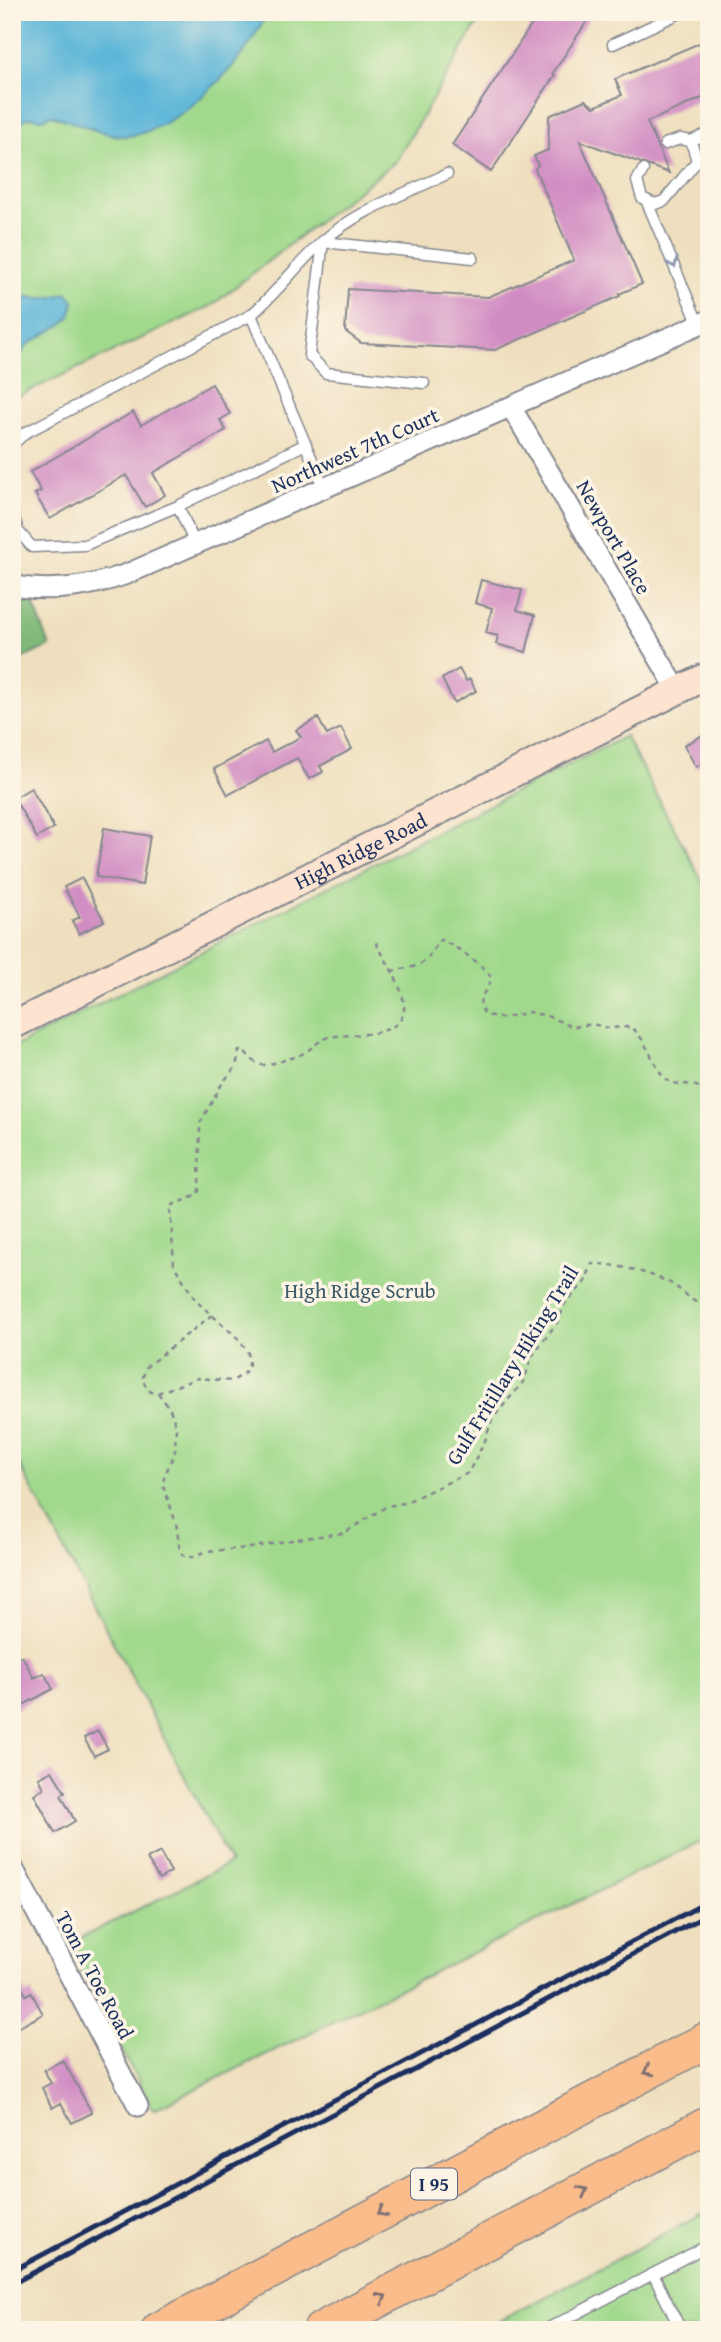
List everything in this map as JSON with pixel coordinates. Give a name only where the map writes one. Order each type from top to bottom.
[{"type":"highway","name":"I 95","points":[[159,2330],[709,2039]]},
{"type":"highway","points":[[321,2330],[709,2124]]},
{"type":"street","name":"Northwest 7th Court","points":[[12,586],[47,590],[74,589],[101,583],[704,323]]},
{"type":"street","name":"Newport Place","points":[[511,407],[678,691]]},
{"type":"street","name":"High Ridge Road","points":[[12,1026],[709,675]]},
{"type":"street","name":"Tom A Toe Road","points":[[12,1866],[138,2106]]},
{"type":"lane","points":[[612,44],[682,12]]},
{"type":"lane","points":[[665,144],[680,139],[691,141],[709,133]]},
{"type":"lane","points":[[643,170],[637,181],[642,198],[655,204],[664,201],[697,161],[691,141]]},
{"type":"lane","points":[[12,445],[25,433],[251,315],[266,303],[323,242],[359,215],[447,174]]},
{"type":"lane","points":[[647,202],[704,323]]},
{"type":"lane","points":[[323,242],[473,258]]},
{"type":"lane","points":[[323,242],[309,355],[326,373],[424,383]]},
{"type":"lane","points":[[251,315],[324,488]]},
{"type":"lane","points":[[12,512],[18,531],[32,547],[85,545],[178,506],[306,444]]},
{"type":"lane","points":[[178,506],[195,544]]},
{"type":"lane","points":[[545,2330],[709,2245]]},
{"type":"lane","points":[[653,2274],[681,2330]]},
{"type":"path","points":[[391,971],[421,964],[440,940],[449,941],[456,950],[478,962],[489,973],[491,979],[481,999],[485,1015],[503,1018],[530,1012],[573,1027],[597,1024],[607,1028],[634,1028],[669,1083],[696,1085],[709,1095]]},
{"type":"path","points":[[212,1315],[147,1367],[143,1373],[144,1385],[152,1393],[198,1378],[232,1381],[244,1374],[249,1358],[233,1332],[196,1301],[174,1265],[169,1210],[174,1204],[195,1196],[199,1191],[201,1121],[223,1082],[236,1067],[239,1051],[244,1051],[257,1064],[267,1065],[298,1057],[323,1039],[367,1034],[399,1021],[403,1016],[404,1000],[375,941]]},
{"type":"path","name":"Gulf Fritillary Hiking Trail","points":[[158,1393],[170,1409],[176,1426],[175,1451],[163,1485],[183,1555],[192,1556],[207,1551],[250,1548],[337,1535],[351,1530],[387,1506],[404,1503],[468,1473],[485,1441],[492,1419],[524,1381],[532,1356],[559,1320],[565,1305],[585,1282],[592,1264],[636,1271],[660,1279],[672,1284],[697,1303],[709,1298]]},
{"type":"green space","points":[[12,12],[484,12],[396,161],[211,306],[12,399]]},
{"type":"green space","points":[[12,551],[50,646],[12,663]]},
{"type":"green space","name":"High Ridge Scrub","points":[[625,736],[709,894],[709,1837],[153,2110],[67,1945],[230,1863],[12,1451],[12,1048]]},
{"type":"green space","points":[[709,2210],[709,2330],[483,2330]]},
{"type":"water","points":[[12,12],[268,12],[246,49],[209,91],[161,125],[144,132],[120,136],[50,115],[43,119],[29,117],[12,127]]},
{"type":"water","points":[[12,283],[19,295],[44,298],[68,293],[74,302],[70,317],[27,345],[12,370]]},
{"type":"building","points":[[540,12],[593,12],[491,172],[452,145]]},
{"type":"building","points":[[709,39],[709,95],[647,122],[669,173],[580,141],[642,284],[495,350],[361,343],[345,331],[348,289],[488,297],[574,260],[535,169],[538,165],[534,156],[548,150],[549,116],[585,100],[594,107],[622,95],[615,79]]},
{"type":"building","points":[[212,384],[230,414],[220,420],[226,430],[153,473],[165,495],[145,507],[126,475],[50,519],[35,494],[41,491],[30,472],[133,412],[141,425]]},
{"type":"building","points":[[481,580],[522,590],[517,610],[535,615],[526,652],[496,644],[498,636],[486,633],[492,608],[475,603]]},
{"type":"building","points":[[459,669],[466,681],[470,679],[476,691],[454,703],[442,679]]},
{"type":"building","points":[[318,718],[327,735],[341,728],[352,749],[320,766],[323,772],[309,779],[297,758],[228,795],[214,769],[266,741],[272,752],[301,737],[296,730]]},
{"type":"building","points":[[709,732],[709,760],[696,767],[684,745]]},
{"type":"building","points":[[31,788],[54,828],[37,838],[14,798]]},
{"type":"building","points":[[104,828],[150,836],[142,885],[96,877]]},
{"type":"building","points":[[82,878],[104,921],[79,934],[72,921],[80,917],[64,887]]},
{"type":"building","points":[[22,1656],[34,1678],[44,1673],[53,1689],[12,1711],[12,1661]]},
{"type":"building","points":[[98,1731],[108,1749],[94,1756],[84,1738]]},
{"type":"building","points":[[52,1771],[65,1792],[61,1795],[75,1821],[55,1833],[34,1794],[44,1788],[39,1778]]},
{"type":"building","points":[[160,1852],[171,1872],[159,1879],[147,1859]]},
{"type":"building","points":[[12,1970],[26,1995],[31,1992],[43,2014],[12,2031]]},
{"type":"building","points":[[63,2060],[92,2113],[72,2123],[61,2103],[52,2108],[42,2088],[51,2083],[44,2070]]},
{"type":"railway","points":[[12,2271],[709,1901]]},
{"type":"railway","points":[[12,2284],[709,1914]]}]
